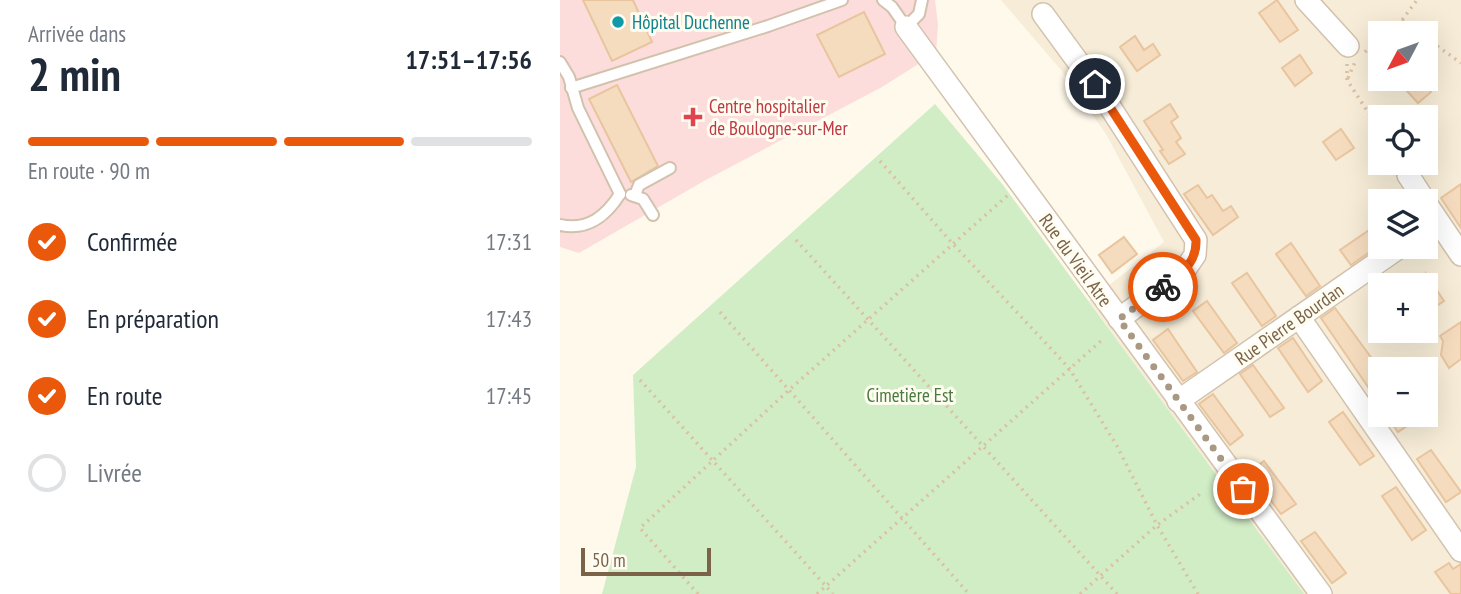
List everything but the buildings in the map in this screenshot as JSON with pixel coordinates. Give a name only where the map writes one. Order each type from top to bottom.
[{"type":"street","points":[[1306,0],[1348,46]]},
{"type":"street","points":[[1043,14],[1103,96],[1196,240],[1195,255],[1184,271],[1119,319]]},
{"type":"street","name":"Rue du Vieil Atre","points":[[906,27],[1321,594]]},
{"type":"street","points":[[1408,175],[1416,189]]},
{"type":"street","points":[[1438,225],[1461,254]]},
{"type":"street","name":"Rue Pierre Bourdan","points":[[1178,401],[1383,259]]},
{"type":"street","points":[[1299,317],[1461,551]]},
{"type":"lane","points":[[572,88],[760,29],[842,0]]},
{"type":"lane","points":[[883,0],[892,7],[906,27],[919,14],[922,0]]},
{"type":"lane","points":[[560,62],[578,108],[620,194]]},
{"type":"lane","points":[[635,195],[639,185],[670,168]]},
{"type":"lane","points":[[620,194],[635,195],[646,202],[653,215]]},
{"type":"lane","points":[[560,225],[577,227],[593,222],[606,213],[620,194]]},
{"type":"path","points":[[1402,20],[1418,0]]},
{"type":"path","points":[[1348,46],[1347,80],[1368,112]]},
{"type":"path","points":[[1438,47],[1461,63]]},
{"type":"path","points":[[1347,80],[1357,59],[1368,49]]},
{"type":"path","points":[[880,161],[1069,368],[1117,446],[1157,525],[1198,594]]},
{"type":"path","points":[[698,594],[640,528],[789,390],[1021,185]]},
{"type":"path","points":[[796,240],[1117,594]]},
{"type":"path","points":[[720,312],[969,594]]},
{"type":"path","points":[[817,594],[1102,340]]},
{"type":"path","points":[[639,380],[834,594]]},
{"type":"path","points":[[1080,594],[1157,525],[1203,492]]},
{"type":"shaded area","name":"Centre hospitalier de Boulogne-sur-Mer","points":[[560,0],[935,0],[938,25],[936,53],[882,87],[704,181],[579,253],[560,247]]},
{"type":"shaded area","points":[[1001,0],[1461,0],[1461,594],[1304,594],[1089,301],[1164,242],[1106,134],[1062,71]]},
{"type":"green space","name":"Cimetière Est","points":[[935,104],[1003,185],[1304,594],[602,594],[636,467],[633,375]]},
{"type":"way so far","points":[[1163,287],[1119,319],[1243,489]]},
{"type":"place","name":"Hôpital Duchenne","points":[[618,22]]},
{"type":"place","name":"Centre hospitalier de Boulogne-sur-Mer","points":[[693,117]]},
{"type":"route","points":[[1095,84],[1196,240],[1195,255],[1189,266],[1163,287]]}]
